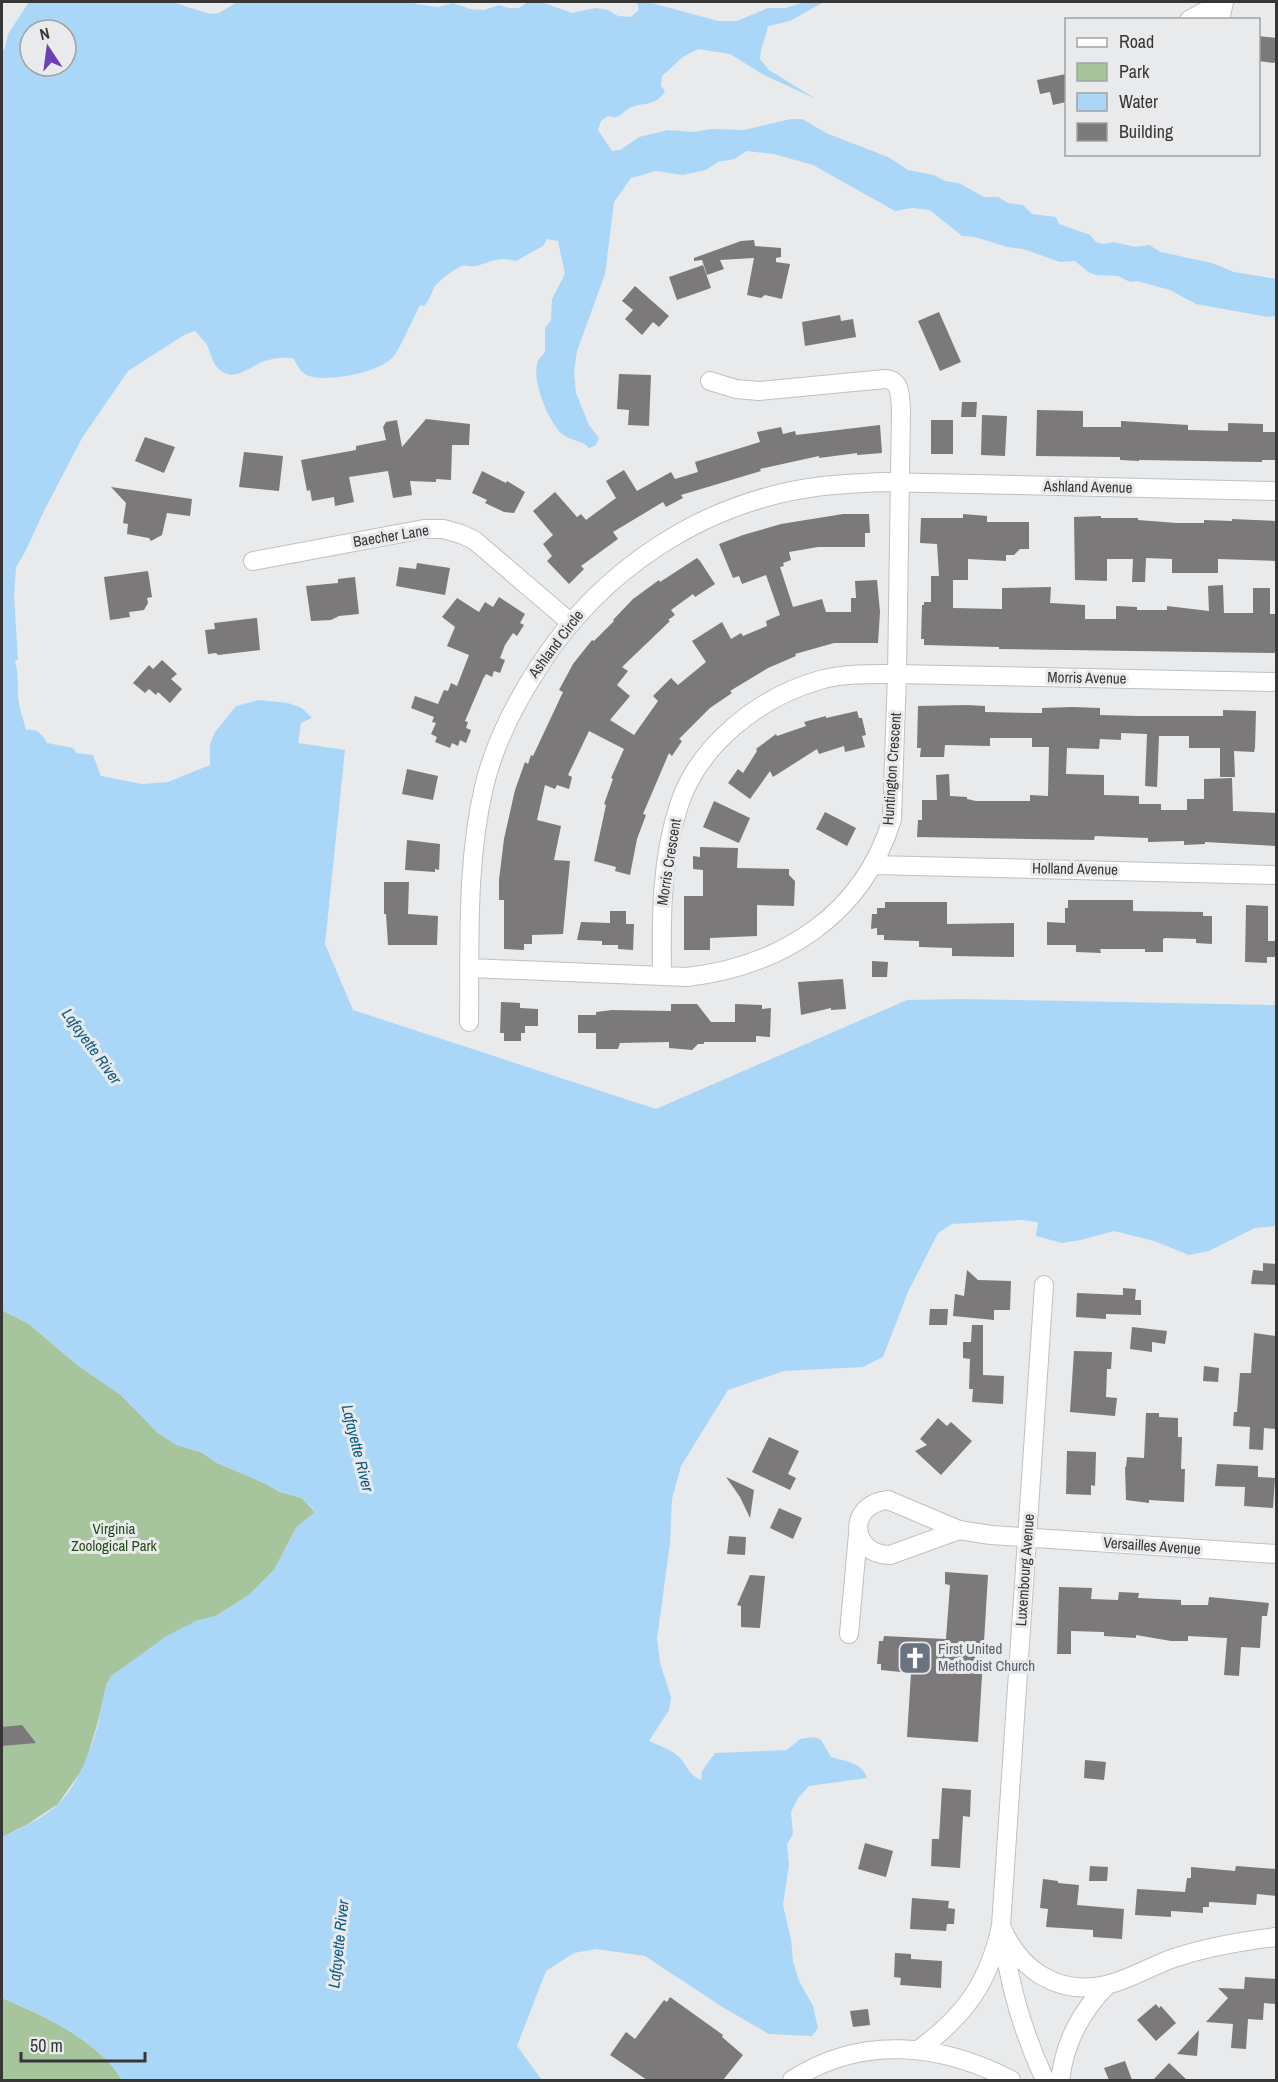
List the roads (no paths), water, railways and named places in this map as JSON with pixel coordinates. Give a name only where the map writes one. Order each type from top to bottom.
[{"type":"street","points":[[1193,18],[1223,2]]},
{"type":"street","points":[[1220,18],[1223,2]]},
{"type":"street","name":"Huntington Crescent","points":[[470,968],[687,977],[715,974],[743,966],[780,952],[822,924],[850,898],[874,865],[886,840],[892,819],[897,674],[901,411],[899,388],[890,379],[759,391],[736,389],[710,381]]},
{"type":"street","name":"Ashland Avenue","points":[[900,483],[1276,491]]},
{"type":"street","name":"Ashland Circle","points":[[469,1022],[471,883],[475,838],[484,787],[507,721],[528,682],[570,622],[601,589],[631,563],[671,537],[706,519],[746,504],[822,486],[900,483]]},
{"type":"street","name":"Baecher Lane","points":[[253,561],[424,529],[443,529],[461,534],[486,549],[570,622]]},
{"type":"street","name":"Morris Avenue","points":[[897,674],[1276,682]]},
{"type":"street","name":"Morris Crescent","points":[[662,976],[661,912],[671,832],[679,803],[703,758],[724,735],[746,717],[766,704],[799,688],[822,680],[897,674]]},
{"type":"street","name":"Holland Avenue","points":[[874,865],[1276,874]]},
{"type":"street","name":"Luxembourg Avenue","points":[[918,2050],[956,2018],[974,1997],[987,1975],[996,1951],[1001,1926],[1044,1285]]},
{"type":"street","points":[[849,1634],[858,1524],[861,1514],[868,1506],[888,1500],[959,1530]]},
{"type":"street","points":[[858,1534],[870,1551],[879,1555],[890,1555],[959,1530]]},
{"type":"street","name":"Versailles Avenue","points":[[959,1530],[1027,1538],[1276,1554]]},
{"type":"street","points":[[1001,1926],[1008,1943],[1019,1959],[1034,1972],[1048,1980],[1089,1987],[1107,1985],[1205,1949],[1246,1940],[1276,1937]]},
{"type":"street","name":"Luxembourg Avenue","points":[[1001,1926],[1012,1989],[1022,2024],[1045,2080]]},
{"type":"street","points":[[1060,2080],[1069,2039],[1077,2021],[1090,2002],[1107,1985]]},
{"type":"street","points":[[792,2080],[824,2063],[876,2050],[918,2050],[954,2056],[986,2067],[1011,2080]]},
{"type":"water","name":"Lafayette River","points":[[29,2],[172,2],[210,14],[219,13],[237,2],[413,2],[438,7],[453,3],[470,9],[484,10],[499,5],[519,8],[528,2],[544,3],[572,13],[595,8],[608,10],[618,16],[631,17],[639,10],[637,2],[648,2],[718,21],[737,21],[768,8],[785,8],[805,2],[824,2],[790,21],[768,26],[760,55],[760,59],[769,70],[816,99],[764,75],[730,54],[698,49],[683,57],[662,76],[661,86],[665,91],[657,100],[630,108],[618,117],[608,116],[601,121],[598,130],[612,151],[620,150],[639,137],[668,130],[693,132],[711,129],[744,130],[791,119],[802,119],[826,133],[888,157],[908,170],[959,183],[984,197],[998,197],[1008,203],[1023,205],[1032,214],[1056,217],[1059,224],[1090,235],[1096,242],[1103,244],[1114,242],[1135,247],[1149,245],[1161,252],[1212,263],[1234,272],[1276,279],[1276,316],[1268,317],[1196,304],[1170,290],[1137,281],[1130,282],[1118,276],[1096,275],[1088,272],[1075,261],[1060,262],[1023,249],[962,236],[930,210],[912,208],[895,211],[813,165],[774,154],[747,151],[734,159],[718,162],[706,170],[683,175],[656,171],[631,178],[614,202],[605,274],[577,351],[574,372],[576,393],[589,425],[599,438],[596,445],[589,448],[561,433],[541,398],[538,386],[537,367],[539,358],[545,352],[545,328],[551,320],[552,299],[565,274],[558,241],[547,239],[543,246],[516,261],[499,259],[476,266],[462,266],[447,275],[435,286],[424,306],[420,305],[392,358],[377,367],[355,374],[332,378],[313,377],[301,371],[294,359],[286,358],[262,362],[234,375],[229,375],[217,368],[207,345],[195,331],[184,335],[128,371],[82,438],[16,567],[14,595],[18,660],[15,661],[20,709],[26,730],[39,732],[47,743],[73,748],[76,753],[93,755],[101,776],[142,784],[168,782],[210,765],[210,744],[215,732],[236,706],[259,700],[288,703],[302,708],[312,718],[301,723],[298,743],[345,750],[325,944],[353,1010],[656,1109],[907,1000],[1276,1005],[1276,1226],[1255,1228],[1209,1251],[1189,1255],[1154,1241],[1114,1231],[1062,1243],[1036,1236],[1038,1222],[1022,1220],[952,1224],[938,1233],[908,1292],[883,1357],[863,1367],[784,1371],[728,1390],[681,1466],[672,1499],[670,1543],[657,1639],[660,1663],[671,1697],[669,1710],[649,1741],[674,1753],[691,1773],[701,1780],[702,1771],[715,1753],[787,1750],[800,1739],[814,1737],[821,1740],[831,1757],[858,1766],[867,1778],[809,1786],[798,1798],[791,1812],[793,1834],[787,1844],[789,1864],[783,1905],[791,1939],[793,1961],[799,1981],[813,2006],[818,2028],[812,2036],[769,2034],[724,2008],[645,1956],[596,1949],[574,1953],[546,1971],[517,2046],[542,2080],[122,2080],[99,2052],[68,2030],[2,1998],[2,1837],[45,1814],[58,1804],[72,1787],[92,1742],[99,1721],[104,1692],[111,1676],[168,1635],[196,1621],[216,1616],[249,1595],[274,1570],[296,1528],[314,1513],[302,1498],[280,1492],[215,1462],[203,1453],[177,1445],[158,1433],[121,1395],[76,1364],[29,1324],[2,1310],[2,52],[8,34],[18,19],[18,78],[78,78],[78,18],[18,18]]},
{"type":"place","name":"First United Methodist Church","points":[[915,1658]]},
{"type":"park label","name":"Virginia Zoological Park","points":[[114,1538]]}]
